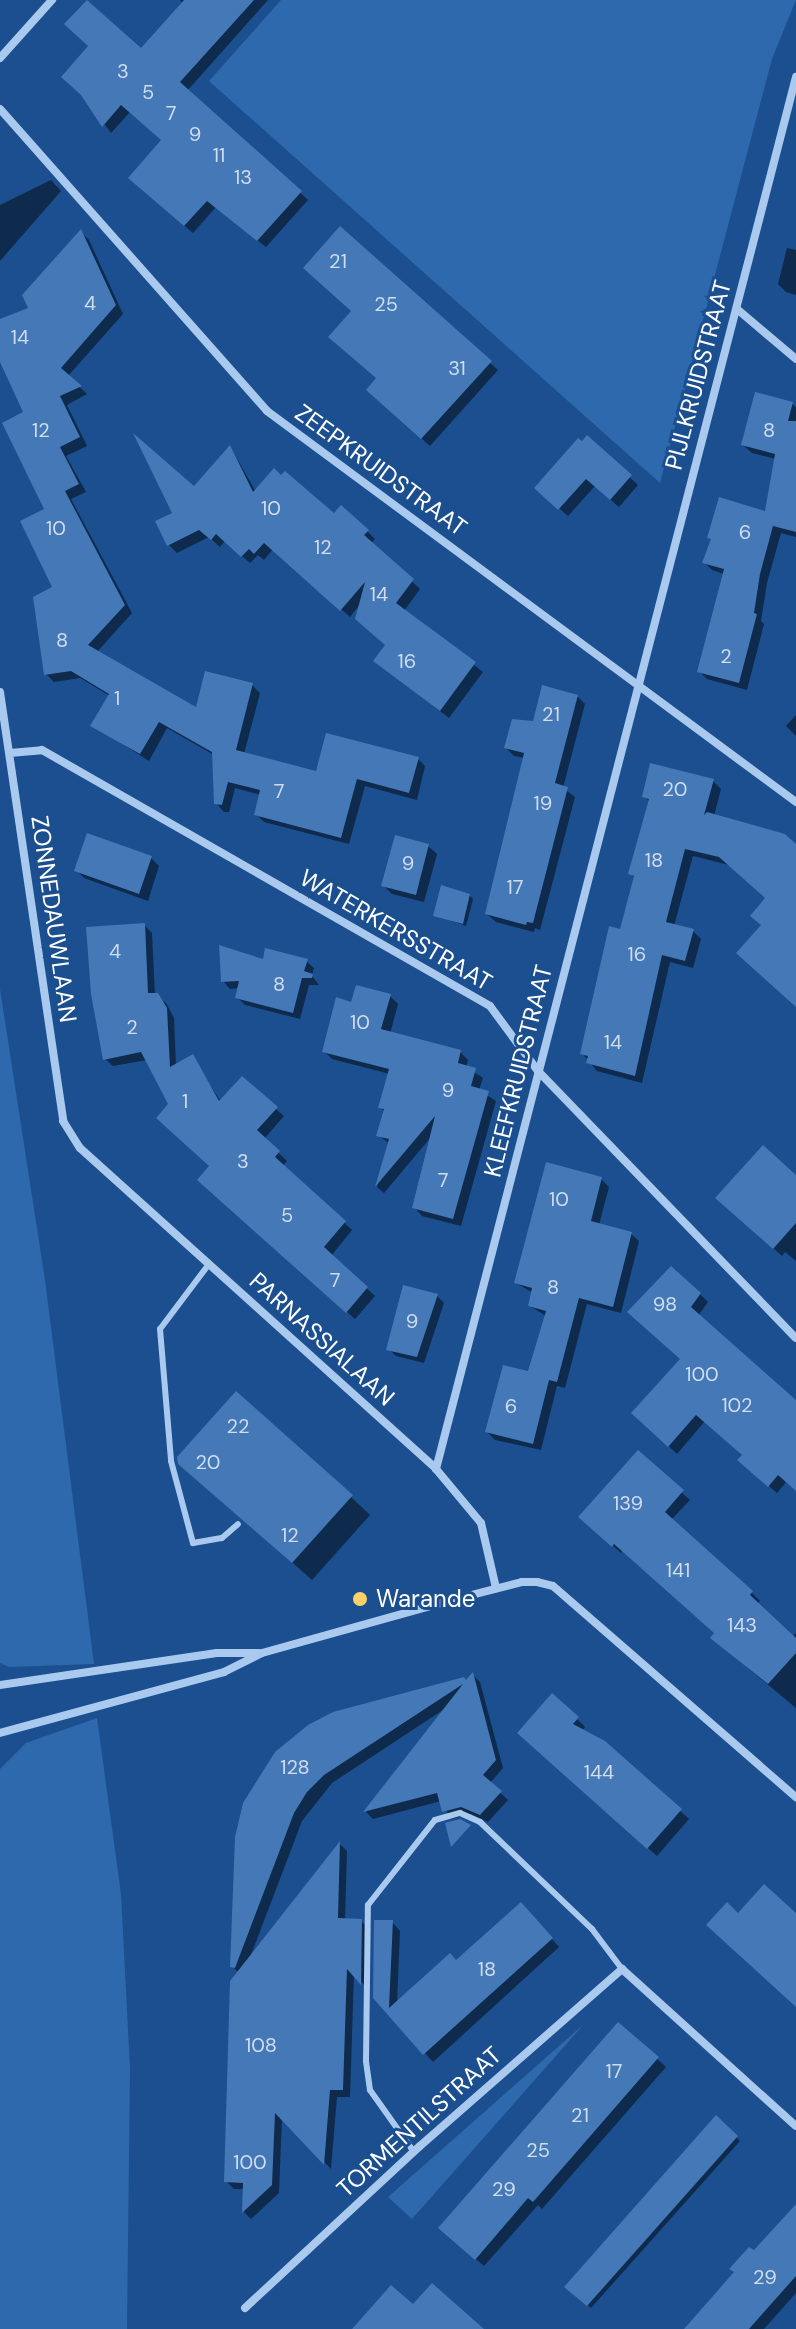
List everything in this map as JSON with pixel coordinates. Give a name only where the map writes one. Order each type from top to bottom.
[{"type":"street","points":[[0,58],[52,0]]},
{"type":"street","name":"PIJLKRUIDSTRAAT","points":[[637,683],[796,77]]},
{"type":"street","name":"ZEEPKRUIDSTRAAT","points":[[0,109],[267,411],[796,802]]},
{"type":"street","points":[[737,309],[796,359]]},
{"type":"street","name":"KLEEFKRUIDSTRAAT","points":[[436,1469],[637,683]]},
{"type":"street","name":"ZONNEDAUWLAAN","points":[[0,692],[63,1121],[80,1148]]},
{"type":"street","name":"WATERKERSSTRAAT","points":[[10,753],[42,750],[490,1006],[538,1071],[796,1338]]},
{"type":"street","name":"PARNASSIALAAN","points":[[80,1148],[436,1469],[481,1523],[496,1588]]},
{"type":"street","points":[[0,1733],[224,1672],[262,1653],[522,1582],[553,1586],[796,1797]]},
{"type":"street","points":[[0,1685],[217,1653],[262,1653]]},
{"type":"street","points":[[622,1969],[796,2126]]},
{"type":"street","name":"TORMENTILSTRAAT","points":[[245,2308],[414,2152],[622,1969]]},
{"type":"lane","points":[[209,1264],[160,1329],[171,1461],[193,1543],[222,1538],[238,1524]]},
{"type":"lane","points":[[414,2152],[370,2090],[366,2061],[368,1905],[435,1820],[460,1813],[480,1822],[592,1929],[622,1969]]},
{"type":"shaded area","points":[[281,0],[796,0],[772,59],[660,483],[209,81]]},
{"type":"shaded area","points":[[0,989],[45,1280],[94,1664],[9,1667],[0,1663]]},
{"type":"shaded area","points":[[97,1718],[121,1894],[130,2068],[127,2329],[0,2329],[0,1769],[26,1743]]},
{"type":"shaded area","points":[[584,2024],[412,2219],[388,2197]]},
{"type":"building","points":[[87,0],[141,48],[184,0],[254,0],[180,82],[302,191],[257,241],[207,201],[184,226],[128,178],[161,140],[121,105],[102,127],[81,95],[61,77],[88,46],[64,24]]},
{"type":"building","points":[[340,226],[492,361],[421,439],[366,390],[376,378],[328,337],[351,311],[303,268]]},
{"type":"building","points":[[81,229],[116,305],[61,368],[82,386],[60,396],[80,437],[60,447],[79,484],[65,491],[125,605],[88,645],[196,707],[205,671],[253,683],[236,750],[316,771],[326,733],[419,757],[409,793],[357,779],[341,838],[254,815],[260,790],[228,782],[222,805],[214,804],[212,752],[159,722],[140,754],[90,726],[109,694],[71,671],[44,675],[33,597],[52,587],[20,521],[44,509],[2,423],[23,412],[0,362],[0,319],[28,308],[22,295]]},
{"type":"building","points":[[755,392],[793,402],[788,421],[796,421],[796,532],[773,526],[760,574],[754,613],[757,614],[739,683],[697,672],[724,569],[702,563],[711,539],[707,538],[719,497],[765,511],[775,454],[741,445]]},
{"type":"building","points":[[133,433],[194,486],[230,445],[253,492],[274,468],[281,475],[285,471],[334,513],[341,505],[369,530],[364,535],[414,579],[396,603],[476,662],[440,711],[373,661],[385,645],[355,619],[365,582],[340,611],[264,543],[254,554],[249,549],[241,557],[216,534],[211,540],[199,530],[167,546],[155,521],[172,513]]},
{"type":"building","points":[[587,435],[632,475],[610,500],[586,479],[558,510],[534,488],[578,438],[582,441]]},
{"type":"building","points":[[542,685],[578,695],[555,783],[568,787],[533,923],[527,922],[526,925],[485,914],[524,753],[504,748],[512,719],[533,721]]},
{"type":"building","points":[[650,763],[714,779],[704,815],[707,812],[785,834],[796,844],[796,1007],[736,953],[761,925],[750,916],[765,898],[719,857],[685,849],[666,922],[694,929],[685,961],[662,955],[635,1076],[586,1063],[588,1056],[580,1054],[609,926],[620,929],[634,876],[628,874],[649,799],[642,797]]},
{"type":"building","points":[[87,833],[152,856],[139,894],[74,871]]},
{"type":"building","points":[[395,835],[429,844],[416,895],[381,886]]},
{"type":"building","points":[[441,885],[470,894],[463,924],[433,916]]},
{"type":"building","points":[[145,923],[148,993],[158,993],[167,1008],[170,1067],[193,1054],[219,1101],[242,1076],[278,1107],[257,1130],[280,1151],[275,1157],[346,1221],[324,1247],[368,1287],[346,1313],[197,1180],[209,1166],[156,1118],[168,1104],[141,1052],[103,1060],[91,994],[86,927]]},
{"type":"building","points":[[219,945],[263,959],[265,948],[308,959],[304,971],[313,974],[312,978],[302,978],[293,1013],[235,998],[239,981],[221,982]]},
{"type":"building","points":[[356,985],[391,994],[381,1029],[461,1050],[458,1063],[476,1068],[471,1086],[489,1091],[453,1219],[412,1208],[435,1116],[375,1187],[389,1139],[376,1136],[384,1109],[378,1108],[389,1069],[322,1052],[336,997],[351,1002]]},
{"type":"building","points":[[763,1145],[796,1175],[796,1223],[773,1249],[715,1198]]},
{"type":"building","points":[[546,1162],[602,1177],[591,1221],[632,1232],[613,1307],[579,1298],[557,1382],[549,1380],[533,1444],[485,1432],[503,1365],[528,1371],[546,1311],[528,1306],[532,1288],[514,1283]]},
{"type":"building","points":[[671,1266],[701,1293],[691,1307],[796,1400],[796,1491],[778,1475],[768,1487],[737,1460],[742,1455],[696,1415],[668,1447],[631,1413],[680,1359],[627,1312]]},
{"type":"building","points":[[403,1285],[438,1294],[417,1357],[386,1350]]},
{"type":"building","points":[[236,1391],[353,1495],[292,1563],[178,1464],[177,1457]]},
{"type":"building","points":[[638,1450],[684,1490],[665,1512],[753,1591],[750,1595],[796,1638],[796,1653],[768,1684],[710,1638],[714,1633],[614,1544],[612,1547],[578,1517]]},
{"type":"building","points":[[473,1672],[496,1760],[483,1775],[502,1791],[480,1815],[461,1807],[442,1812],[437,1793],[363,1812],[463,1684],[324,1775],[307,1792],[294,1813],[235,1968],[230,1967],[235,1837],[243,1803],[275,1752],[308,1725],[333,1712],[464,1677],[466,1680]]},
{"type":"building","points":[[552,1693],[579,1717],[573,1724],[605,1741],[682,1809],[647,1849],[517,1733]]},
{"type":"building","points":[[460,1819],[471,1825],[451,1847],[445,1823]]},
{"type":"building","points":[[340,1841],[338,1918],[362,1919],[361,1985],[347,1969],[343,2090],[330,2090],[324,2165],[275,2113],[272,2185],[242,2213],[243,2183],[224,2182],[230,1981]]},
{"type":"building","points":[[764,1884],[796,1913],[796,2007],[706,1925],[727,1902],[738,1913]]},
{"type":"building","points":[[521,1902],[553,1938],[423,2055],[373,1998],[374,1920],[393,1920],[389,2008],[450,1953],[456,1960]]},
{"type":"building","points":[[618,2022],[659,2057],[533,2202],[528,2198],[475,2260],[438,2228]]},
{"type":"building","points":[[716,2115],[738,2136],[587,2306],[564,2287]]},
{"type":"building","points":[[796,2204],[796,2276],[749,2329],[684,2329],[734,2272],[729,2269],[749,2247],[754,2250]]},
{"type":"building","points":[[432,2283],[484,2329],[352,2329],[391,2285],[413,2304]]},
{"type":"place","name":"Warande","points":[[360,1599]]}]
